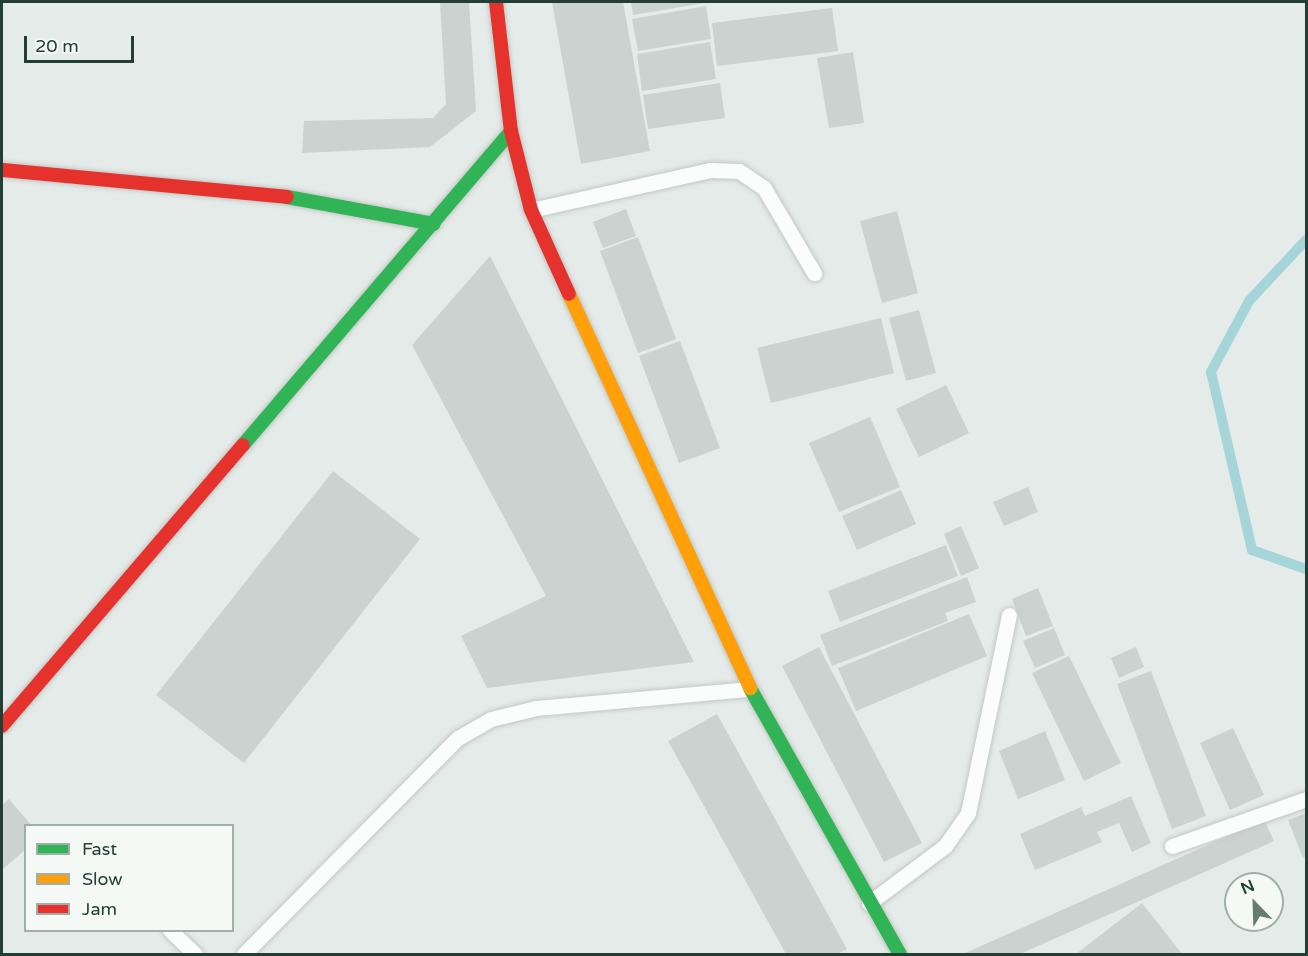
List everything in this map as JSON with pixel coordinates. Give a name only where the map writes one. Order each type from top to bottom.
[{"type":"street","points":[[496,2],[511,131],[531,210],[750,689],[869,903],[900,954]]},
{"type":"street","points":[[2,726],[434,224],[511,131]]},
{"type":"street","points":[[2,170],[311,199],[434,224]]},
{"type":"lane","points":[[531,210],[710,170],[740,171],[764,188],[814,273]]},
{"type":"lane","points":[[869,903],[945,846],[968,813],[1009,615]]},
{"type":"lane","points":[[244,954],[458,738],[491,718],[536,708],[750,689]]},
{"type":"lane","points":[[1172,846],[1306,800]]},
{"type":"lane","points":[[172,932],[195,954]]},
{"type":"building","points":[[440,2],[469,2],[476,111],[430,147],[302,153],[304,121],[433,118],[446,104]]},
{"type":"building","points":[[552,2],[623,2],[650,151],[581,164]]},
{"type":"building","points":[[631,2],[704,2],[705,3],[633,15]]},
{"type":"building","points":[[706,6],[711,39],[638,51],[632,19]]},
{"type":"building","points":[[832,8],[838,51],[717,66],[712,23]]},
{"type":"building","points":[[710,42],[716,79],[642,91],[637,54]]},
{"type":"building","points":[[853,52],[864,123],[829,128],[817,58]]},
{"type":"building","points":[[720,83],[725,118],[648,129],[643,95]]},
{"type":"building","points":[[626,209],[636,236],[603,248],[593,222]]},
{"type":"building","points":[[897,211],[918,293],[882,303],[860,221]]},
{"type":"building","points":[[638,237],[676,339],[638,353],[600,251]]},
{"type":"building","points":[[490,256],[694,662],[487,688],[461,636],[546,596],[412,345]]},
{"type":"building","points":[[919,310],[936,373],[906,381],[889,318]]},
{"type":"building","points":[[881,318],[894,373],[771,403],[757,348]]},
{"type":"building","points":[[680,341],[720,448],[679,463],[639,356]]},
{"type":"building","points":[[946,385],[969,433],[919,457],[896,409]]},
{"type":"building","points":[[870,417],[900,487],[839,512],[809,443]]},
{"type":"building","points":[[333,471],[420,539],[244,763],[156,695]]},
{"type":"building","points":[[1028,487],[1038,512],[1004,526],[993,502]]},
{"type":"building","points":[[901,490],[916,524],[857,550],[842,516]]},
{"type":"building","points":[[961,526],[979,568],[961,576],[944,534]]},
{"type":"building","points":[[946,545],[958,576],[840,622],[828,591]]},
{"type":"building","points":[[967,577],[976,602],[945,613],[948,621],[832,666],[820,635]]},
{"type":"building","points":[[1038,588],[1053,626],[1026,636],[1012,599]]},
{"type":"building","points":[[969,614],[987,656],[856,711],[838,668]]},
{"type":"building","points":[[1054,628],[1065,655],[1035,668],[1023,641]]},
{"type":"building","points":[[819,647],[922,843],[884,862],[782,666]]},
{"type":"building","points":[[1136,647],[1144,667],[1119,678],[1111,658]]},
{"type":"building","points":[[1069,656],[1121,763],[1084,781],[1032,673]]},
{"type":"building","points":[[1151,671],[1206,816],[1172,829],[1117,684]]},
{"type":"building","points":[[717,714],[847,949],[837,954],[786,954],[668,741]]},
{"type":"building","points":[[1233,728],[1264,795],[1230,810],[1200,743]]},
{"type":"building","points":[[1045,731],[1065,780],[1018,799],[999,751]]},
{"type":"building","points":[[1131,796],[1151,843],[1132,852],[1119,823],[1097,832],[1102,842],[1035,870],[1020,834],[1081,807],[1085,816]]},
{"type":"building","points":[[9,799],[30,824],[24,824],[24,851],[2,870],[2,805]]},
{"type":"building","points":[[1306,813],[1306,857],[1303,858],[1288,820]]},
{"type":"building","points":[[1264,820],[1274,841],[1020,954],[963,954]]},
{"type":"building","points":[[1142,903],[1182,954],[1076,954]]},
{"type":"waterway","points":[[1306,240],[1249,301],[1211,372],[1252,550],[1306,569]]},
{"type":"traffic: fast","points":[[243,445],[511,131]]},
{"type":"traffic: fast","points":[[287,197],[434,224]]},
{"type":"traffic: fast","points":[[750,688],[900,954]]},
{"type":"traffic: slow","points":[[569,294],[750,688]]},
{"type":"traffic: jam","points":[[496,2],[511,131],[531,210],[569,294]]},
{"type":"traffic: jam","points":[[2,170],[287,197]]},
{"type":"traffic: jam","points":[[2,726],[243,445]]}]
